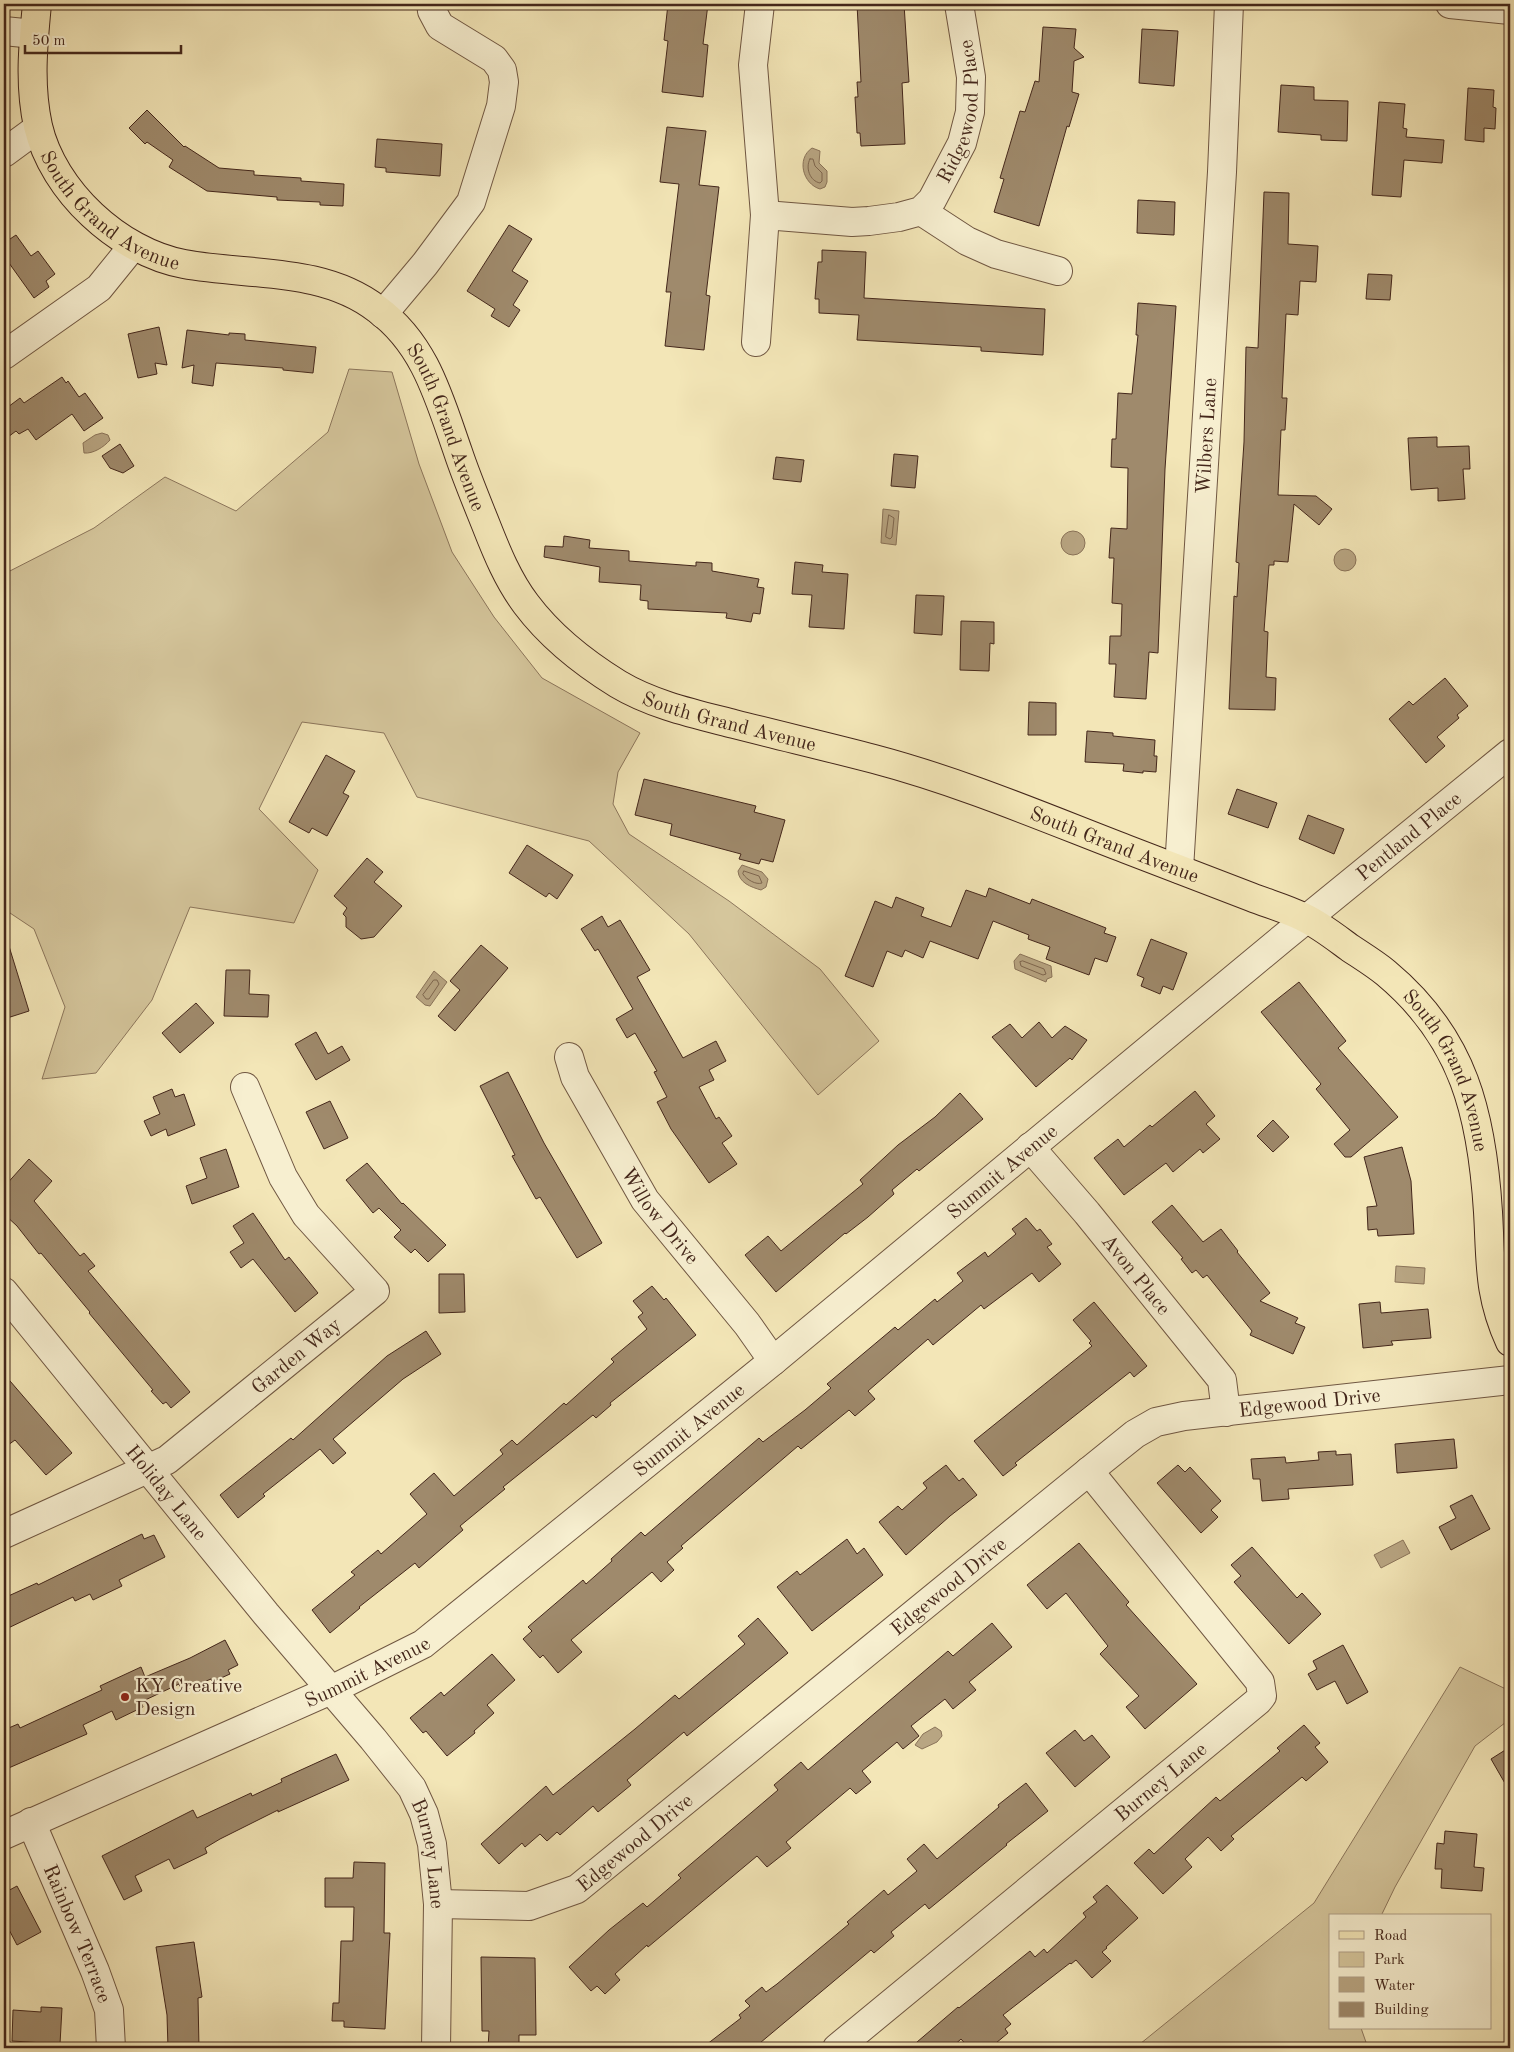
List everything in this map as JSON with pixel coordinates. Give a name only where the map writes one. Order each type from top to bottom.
[{"type":"main road","name":"South Grand Avenue","points":[[37,4],[31,69],[38,128],[51,161],[77,200],[96,219],[133,246],[180,264],[320,282],[354,295],[383,314],[409,338],[426,364],[465,471],[506,572],[528,608],[570,650],[595,668],[621,685],[648,699],[712,718],[912,770],[1003,802],[1307,918],[1386,973],[1414,1001],[1436,1027],[1455,1058],[1469,1090],[1480,1136],[1488,1207],[1491,1280],[1496,1306],[1510,1342]]},
{"type":"street","points":[[383,314],[425,264],[471,202],[501,106],[504,82],[502,70],[494,59],[440,26],[432,11],[431,4]]},
{"type":"street","points":[[756,342],[765,215],[754,65],[760,4]]},
{"type":"street","name":"Ridgewood Place","points":[[921,211],[932,200],[962,143],[970,112],[971,78],[959,4]]},
{"type":"street","name":"Wilbers Lane","points":[[1179,869],[1222,172],[1229,4]]},
{"type":"street","points":[[1450,4],[1510,10]]},
{"type":"street","points":[[4,31],[34,34]]},
{"type":"street","points":[[4,153],[38,128]]},
{"type":"street","points":[[765,215],[852,222],[899,217],[921,211],[967,240],[996,254],[1058,271]]},
{"type":"street","points":[[4,355],[99,288],[133,246]]},
{"type":"street","name":"Pentland Place","points":[[1307,918],[1510,753]]},
{"type":"street","name":"Summit Avenue","points":[[4,1835],[331,1690],[423,1644],[773,1361],[1307,918]]},
{"type":"street","name":"Willow Drive","points":[[568,1057],[575,1077],[646,1200],[747,1324],[773,1361]]},
{"type":"street","name":"Garden Way","points":[[4,1534],[167,1460],[374,1291],[306,1215],[283,1177],[245,1087]]},
{"type":"street","name":"Avon Place","points":[[1030,1147],[1087,1213],[1222,1380],[1226,1412]]},
{"type":"street","name":"Holiday Lane","points":[[4,1292],[146,1468],[331,1690]]},
{"type":"street","name":"Edgewood Drive","points":[[438,1904],[529,1906],[577,1889],[1089,1471],[1135,1434],[1156,1422],[1184,1416],[1510,1380]]},
{"type":"street","name":"Burney Lane","points":[[837,2048],[1262,1696],[1260,1682],[1089,1471]]},
{"type":"street","name":"Burney Lane","points":[[331,1690],[412,1788],[424,1814],[432,1844],[438,1904],[436,2048]]},
{"type":"street","name":"Rainbow Terrace","points":[[31,1822],[95,1971],[109,2010],[111,2048]]},
{"type":"green space","points":[[349,369],[392,372],[419,464],[452,552],[494,617],[542,678],[640,733],[618,772],[613,804],[629,834],[729,901],[820,969],[879,1041],[818,1095],[689,934],[589,841],[417,797],[384,733],[302,722],[259,809],[318,870],[294,923],[190,907],[152,1000],[96,1073],[42,1079],[65,1007],[34,929],[4,909],[4,574],[94,528],[165,477],[236,511],[328,432]]},
{"type":"green space","points":[[1460,1667],[1510,1691],[1510,1719],[1475,1746],[1395,1887],[1382,1914],[1329,1914],[1329,2030],[1362,2030],[1368,2048],[1135,2048],[1314,1903]]},
{"type":"water","points":[[812,148],[820,151],[819,163],[827,171],[827,182],[825,187],[820,189],[809,182],[804,171],[804,158]]},
{"type":"water","points":[[102,433],[108,435],[110,440],[98,450],[84,453],[83,443]]},
{"type":"water","points":[[883,509],[899,511],[896,545],[881,543]]},
{"type":"water","points":[[1068,531],[1078,531],[1085,538],[1085,548],[1078,555],[1068,555],[1061,548],[1061,538]]},
{"type":"water","points":[[1345,549],[1353,552],[1356,560],[1353,568],[1345,571],[1337,568],[1334,560],[1337,552]]},
{"type":"water","points":[[742,865],[762,872],[768,879],[766,887],[761,890],[743,881],[738,871]]},
{"type":"water","points":[[1020,954],[1051,966],[1052,977],[1047,979],[1046,982],[1015,969],[1014,961]]},
{"type":"water","points":[[434,971],[447,982],[430,1006],[425,1005],[416,997]]},
{"type":"water","points":[[1396,1266],[1425,1268],[1424,1284],[1395,1282]]},
{"type":"water","points":[[1403,1540],[1410,1553],[1381,1568],[1374,1555]]},
{"type":"water","points":[[935,1727],[941,1731],[942,1736],[937,1742],[922,1749],[915,1745],[923,1734]]},
{"type":"building","points":[[668,4],[708,4],[703,44],[708,45],[703,97],[662,92],[668,41],[664,40]]},
{"type":"building","points":[[857,4],[904,4],[909,82],[902,83],[905,144],[861,146],[860,133],[857,133],[855,97],[858,97],[857,82],[861,82]]},
{"type":"building","points":[[1043,27],[1076,29],[1074,48],[1084,57],[1074,61],[1072,92],[1079,94],[1069,127],[1067,126],[1039,226],[994,212],[1004,179],[1000,178],[1020,111],[1025,112],[1035,81],[1039,82]]},
{"type":"building","points":[[1142,29],[1178,31],[1174,86],[1139,83]]},
{"type":"building","points":[[1281,85],[1314,87],[1314,100],[1348,101],[1347,141],[1321,140],[1321,135],[1278,132]]},
{"type":"building","points":[[1468,88],[1494,90],[1493,107],[1496,108],[1495,129],[1484,128],[1484,142],[1465,140]]},
{"type":"building","points":[[1379,102],[1405,104],[1403,128],[1407,129],[1406,137],[1444,140],[1442,163],[1404,160],[1401,197],[1372,195]]},
{"type":"building","points":[[147,110],[184,147],[219,168],[254,171],[254,175],[301,178],[301,181],[344,184],[343,206],[320,205],[320,202],[277,200],[277,197],[207,191],[169,167],[173,160],[147,142],[145,144],[129,128]]},
{"type":"building","points":[[667,127],[706,131],[699,185],[719,187],[706,295],[710,296],[704,350],[665,346],[671,292],[666,292],[679,184],[660,182]]},
{"type":"building","points":[[377,139],[442,144],[440,176],[386,172],[386,168],[375,167]]},
{"type":"building","points":[[1264,192],[1289,193],[1288,244],[1318,246],[1316,282],[1300,281],[1298,315],[1286,314],[1282,398],[1287,398],[1285,430],[1281,430],[1278,495],[1316,496],[1332,509],[1319,525],[1294,504],[1288,562],[1274,561],[1274,565],[1269,565],[1264,631],[1268,632],[1266,677],[1276,678],[1275,710],[1229,709],[1234,596],[1237,597],[1239,563],[1236,562],[1244,442],[1246,347],[1258,348]]},
{"type":"building","points":[[1138,200],[1175,202],[1174,235],[1137,233]]},
{"type":"building","points":[[509,225],[532,239],[512,271],[528,281],[513,305],[520,310],[509,327],[491,316],[495,309],[467,291]]},
{"type":"building","points":[[16,235],[31,256],[38,251],[55,274],[46,281],[49,287],[34,298],[4,256],[4,243]]},
{"type":"building","points":[[822,250],[866,252],[864,298],[1045,309],[1043,355],[981,351],[981,347],[857,340],[859,315],[819,313],[819,299],[815,299],[818,262],[822,262]]},
{"type":"building","points":[[1368,274],[1392,275],[1390,300],[1366,299]]},
{"type":"building","points":[[1138,303],[1176,306],[1165,469],[1158,653],[1149,652],[1146,699],[1114,697],[1116,664],[1109,664],[1110,636],[1121,636],[1122,604],[1112,603],[1114,558],[1109,558],[1111,528],[1127,529],[1128,468],[1111,467],[1112,439],[1116,439],[1118,393],[1132,394],[1138,335],[1136,335]]},
{"type":"building","points":[[159,327],[167,365],[155,363],[157,374],[138,378],[128,334]]},
{"type":"building","points":[[187,330],[229,335],[229,333],[245,334],[245,340],[316,347],[313,373],[283,370],[283,368],[216,363],[213,386],[192,383],[194,365],[182,368]]},
{"type":"building","points":[[62,377],[66,383],[68,381],[79,397],[85,393],[103,418],[84,431],[72,414],[36,440],[28,429],[19,434],[16,431],[4,440],[4,410],[20,398],[24,403]]},
{"type":"building","points":[[1437,437],[1437,447],[1469,446],[1470,469],[1463,469],[1465,499],[1438,501],[1438,488],[1411,490],[1408,438]]},
{"type":"building","points":[[120,444],[134,466],[123,473],[110,468],[102,456]]},
{"type":"building","points":[[894,454],[918,456],[915,488],[891,486]]},
{"type":"building","points":[[776,457],[804,460],[801,482],[773,479]]},
{"type":"building","points":[[564,536],[590,540],[589,548],[629,551],[629,561],[696,566],[696,562],[712,563],[712,571],[759,579],[757,587],[764,588],[760,614],[753,613],[751,622],[726,618],[727,613],[648,609],[648,601],[640,600],[641,585],[599,582],[600,567],[544,557],[545,546],[563,547]]},
{"type":"building","points":[[795,562],[823,565],[822,572],[848,574],[844,629],[809,627],[812,595],[792,594]]},
{"type":"building","points":[[916,595],[944,596],[942,635],[914,633]]},
{"type":"building","points":[[961,621],[994,622],[994,644],[990,643],[989,671],[960,670]]},
{"type":"building","points":[[1445,678],[1468,706],[1457,715],[1459,718],[1437,737],[1445,746],[1426,763],[1389,719],[1409,701],[1413,705]]},
{"type":"building","points":[[1029,702],[1056,703],[1056,735],[1028,735]]},
{"type":"building","points":[[1087,731],[1113,733],[1113,736],[1155,740],[1156,772],[1123,771],[1124,764],[1085,762]]},
{"type":"building","points":[[326,755],[355,771],[343,793],[349,796],[327,836],[312,828],[309,833],[289,822]]},
{"type":"building","points":[[644,779],[756,806],[754,812],[785,820],[773,862],[761,859],[759,864],[739,859],[741,854],[670,835],[672,824],[635,815]]},
{"type":"building","points":[[1237,789],[1277,803],[1268,828],[1228,814]]},
{"type":"building","points":[[1308,815],[1344,829],[1334,854],[1299,839]]},
{"type":"building","points":[[527,845],[573,875],[557,899],[549,893],[546,897],[509,873]]},
{"type":"building","points":[[367,858],[383,872],[374,882],[402,906],[374,937],[361,939],[346,927],[346,917],[343,914],[347,908],[334,896]]},
{"type":"building","points":[[989,888],[1030,904],[1032,899],[1106,928],[1104,933],[1116,937],[1107,962],[1095,958],[1089,975],[1046,959],[1050,947],[1028,939],[1029,935],[993,921],[978,959],[930,941],[923,958],[905,950],[902,957],[887,951],[873,987],[845,976],[875,901],[892,908],[896,897],[924,908],[921,916],[951,927],[966,890],[986,897]]},
{"type":"building","points":[[602,916],[608,927],[620,920],[650,970],[637,977],[683,1058],[716,1041],[726,1061],[709,1070],[714,1080],[699,1087],[716,1119],[719,1117],[732,1136],[722,1143],[737,1164],[709,1183],[671,1129],[657,1102],[667,1097],[654,1072],[657,1071],[635,1033],[627,1038],[616,1019],[633,1009],[598,949],[595,951],[581,929]]},
{"type":"building","points":[[1151,939],[1187,953],[1173,990],[1163,986],[1160,994],[1141,986],[1144,978],[1137,975]]},
{"type":"building","points":[[4,943],[8,943],[29,1011],[4,1019]]},
{"type":"building","points":[[481,945],[508,968],[455,1031],[438,1016],[460,990],[450,981]]},
{"type":"building","points":[[226,970],[250,970],[249,994],[269,995],[268,1017],[224,1016]]},
{"type":"building","points":[[1299,982],[1346,1041],[1338,1048],[1398,1117],[1351,1157],[1345,1157],[1334,1144],[1350,1130],[1316,1089],[1321,1084],[1261,1012]]},
{"type":"building","points":[[196,1003],[214,1023],[180,1053],[162,1033]]},
{"type":"building","points":[[1039,1022],[1052,1038],[1065,1026],[1087,1040],[1072,1060],[1070,1058],[1036,1087],[992,1037],[1010,1024],[1022,1038]]},
{"type":"building","points":[[316,1032],[328,1054],[342,1046],[350,1060],[316,1080],[295,1044]]},
{"type":"building","points":[[508,1072],[544,1143],[602,1243],[577,1258],[540,1197],[536,1199],[512,1156],[515,1155],[480,1086]]},
{"type":"building","points":[[172,1089],[175,1097],[184,1094],[195,1125],[168,1136],[166,1129],[151,1136],[144,1121],[160,1114],[153,1097]]},
{"type":"building","points":[[1195,1091],[1215,1116],[1206,1124],[1220,1139],[1203,1153],[1200,1149],[1173,1172],[1166,1163],[1124,1195],[1094,1158],[1118,1139],[1124,1147],[1150,1125],[1152,1127]]},
{"type":"building","points":[[960,1093],[983,1119],[919,1171],[917,1169],[892,1190],[894,1194],[868,1217],[845,1233],[776,1292],[745,1255],[768,1236],[781,1251],[863,1184],[860,1180],[898,1145],[935,1117]]},
{"type":"building","points":[[330,1101],[348,1138],[324,1149],[306,1112]]},
{"type":"building","points":[[1273,1120],[1289,1137],[1273,1152],[1257,1136]]},
{"type":"building","points":[[1402,1147],[1411,1181],[1414,1234],[1378,1236],[1377,1229],[1368,1230],[1367,1207],[1377,1206],[1364,1157]]},
{"type":"building","points":[[226,1149],[239,1187],[192,1204],[186,1186],[207,1178],[200,1158]]},
{"type":"building","points":[[29,1159],[52,1181],[34,1201],[80,1256],[84,1253],[95,1266],[88,1271],[190,1392],[171,1408],[166,1402],[163,1404],[151,1391],[153,1390],[41,1253],[39,1254],[17,1226],[4,1214],[4,1187]]},
{"type":"building","points":[[367,1163],[402,1204],[446,1245],[428,1262],[415,1249],[411,1253],[394,1237],[401,1230],[379,1208],[373,1213],[346,1180]]},
{"type":"building","points":[[1172,1205],[1203,1242],[1221,1229],[1270,1293],[1260,1301],[1298,1318],[1295,1323],[1305,1327],[1293,1354],[1250,1335],[1252,1331],[1207,1275],[1203,1278],[1196,1270],[1192,1273],[1181,1259],[1183,1258],[1152,1222]]},
{"type":"building","points":[[253,1213],[285,1260],[289,1257],[318,1293],[295,1312],[253,1259],[241,1268],[230,1252],[244,1243],[233,1226]]},
{"type":"building","points":[[1026,1218],[1037,1231],[1040,1229],[1052,1244],[1047,1247],[1061,1264],[1039,1282],[1032,1273],[984,1309],[981,1305],[933,1345],[928,1339],[868,1391],[875,1399],[855,1416],[849,1410],[801,1449],[798,1446],[681,1546],[683,1548],[667,1562],[674,1570],[661,1582],[652,1572],[571,1640],[582,1652],[558,1673],[543,1655],[540,1658],[523,1639],[532,1631],[528,1627],[583,1580],[586,1584],[641,1532],[645,1536],[759,1438],[763,1442],[805,1410],[831,1388],[827,1384],[895,1327],[898,1330],[935,1299],[937,1302],[963,1281],[957,1273],[985,1252],[988,1257],[1016,1234],[1012,1229]]},
{"type":"building","points":[[439,1274],[464,1274],[465,1312],[439,1313]]},
{"type":"building","points":[[652,1286],[664,1300],[666,1298],[696,1335],[610,1403],[611,1405],[596,1418],[593,1415],[503,1487],[505,1489],[460,1526],[463,1530],[419,1568],[415,1563],[359,1607],[330,1633],[312,1610],[355,1575],[351,1572],[378,1550],[381,1554],[427,1514],[410,1494],[434,1473],[454,1496],[503,1454],[500,1450],[512,1440],[517,1445],[564,1403],[566,1405],[614,1362],[611,1359],[647,1329],[638,1317],[643,1313],[633,1301]]},
{"type":"building","points":[[1094,1302],[1147,1366],[1134,1377],[1130,1372],[1015,1463],[1017,1465],[1003,1476],[974,1441],[1092,1346],[1089,1343],[1091,1341],[1073,1320]]},
{"type":"building","points":[[1380,1302],[1381,1313],[1428,1309],[1431,1338],[1391,1341],[1393,1345],[1363,1348],[1359,1304]]},
{"type":"building","points":[[426,1331],[441,1354],[403,1379],[333,1439],[346,1453],[333,1464],[320,1449],[263,1494],[265,1496],[238,1518],[220,1495],[291,1438],[293,1440],[387,1356]]},
{"type":"building","points":[[4,1374],[72,1453],[46,1475],[15,1440],[4,1448]]},
{"type":"building","points":[[1454,1439],[1457,1468],[1397,1473],[1395,1444]]},
{"type":"building","points":[[1336,1451],[1336,1455],[1351,1454],[1353,1485],[1288,1489],[1289,1499],[1262,1501],[1260,1479],[1253,1479],[1251,1459],[1285,1457],[1286,1463],[1319,1460],[1318,1452]]},
{"type":"building","points":[[946,1465],[959,1481],[963,1478],[977,1495],[906,1555],[879,1522],[898,1506],[902,1510],[927,1488],[923,1483]]},
{"type":"building","points":[[1178,1465],[1185,1472],[1190,1467],[1221,1501],[1211,1510],[1218,1517],[1201,1533],[1157,1483]]},
{"type":"building","points":[[1472,1495],[1490,1529],[1451,1550],[1439,1527],[1456,1518],[1450,1506]]},
{"type":"building","points":[[142,1534],[144,1539],[154,1535],[165,1557],[119,1580],[122,1586],[93,1600],[90,1594],[75,1601],[73,1597],[4,1630],[4,1598],[37,1583],[38,1585]]},
{"type":"building","points":[[847,1539],[857,1554],[864,1548],[883,1575],[812,1631],[777,1587],[797,1571],[800,1575]]},
{"type":"building","points":[[1079,1543],[1129,1602],[1126,1605],[1197,1684],[1145,1729],[1126,1707],[1139,1696],[1100,1654],[1108,1646],[1066,1593],[1047,1609],[1027,1585]]},
{"type":"building","points":[[1252,1547],[1297,1598],[1302,1593],[1321,1614],[1289,1644],[1234,1582],[1241,1576],[1231,1565]]},
{"type":"building","points":[[758,1618],[788,1653],[687,1736],[684,1732],[627,1780],[631,1785],[598,1812],[593,1806],[560,1835],[557,1832],[547,1841],[540,1834],[525,1847],[522,1843],[499,1864],[481,1844],[546,1786],[553,1795],[675,1695],[679,1699],[745,1644],[738,1636]]},
{"type":"building","points":[[992,1623],[1012,1647],[969,1682],[976,1690],[953,1709],[945,1699],[911,1726],[919,1736],[903,1749],[897,1742],[862,1771],[871,1782],[856,1794],[850,1788],[786,1842],[791,1848],[767,1867],[757,1856],[648,1947],[647,1945],[615,1974],[620,1980],[605,1994],[597,1986],[591,1991],[569,1967],[609,1930],[643,1903],[647,1907],[681,1878],[678,1875],[778,1790],[774,1785],[801,1762],[808,1770],[948,1651],[953,1656]]},
{"type":"building","points":[[225,1640],[238,1665],[228,1670],[230,1674],[212,1682],[211,1679],[182,1691],[179,1684],[141,1702],[143,1707],[116,1720],[112,1711],[83,1725],[87,1734],[4,1770],[4,1730],[18,1724],[20,1728],[102,1690],[100,1686],[141,1667],[145,1677],[190,1658]]},
{"type":"building","points":[[1343,1645],[1368,1692],[1347,1704],[1335,1681],[1317,1690],[1308,1674],[1317,1669],[1313,1661]]},
{"type":"building","points":[[492,1654],[515,1680],[487,1705],[494,1713],[474,1731],[475,1733],[447,1756],[426,1731],[423,1733],[410,1718],[441,1692],[444,1696]]},
{"type":"building","points":[[1304,1725],[1320,1743],[1315,1747],[1328,1762],[1306,1781],[1302,1777],[1231,1836],[1234,1839],[1221,1851],[1208,1837],[1185,1859],[1192,1867],[1163,1894],[1134,1863],[1149,1849],[1154,1854],[1216,1797],[1220,1801],[1280,1751],[1277,1748]]},
{"type":"building","points":[[1075,1730],[1084,1741],[1092,1735],[1110,1757],[1075,1787],[1046,1753]]},
{"type":"building","points":[[1510,1747],[1510,1792],[1491,1759]]},
{"type":"building","points":[[336,1754],[349,1780],[278,1812],[278,1810],[220,1839],[205,1848],[207,1853],[174,1869],[169,1859],[135,1876],[142,1891],[124,1900],[102,1856],[193,1810],[197,1818],[251,1793],[252,1796],[282,1782],[281,1779]]},
{"type":"building","points":[[1026,1783],[1048,1811],[929,1909],[925,1904],[891,1932],[894,1936],[874,1953],[871,1950],[754,2048],[702,2048],[741,2018],[739,2015],[750,2006],[745,2001],[762,1987],[766,1992],[777,1984],[849,1924],[847,1922],[884,1890],[888,1895],[917,1871],[907,1859],[924,1844],[937,1859]]},
{"type":"building","points":[[1445,1831],[1477,1834],[1474,1867],[1484,1868],[1482,1891],[1441,1888],[1442,1869],[1435,1869],[1437,1843],[1444,1844]]},
{"type":"building","points":[[354,1862],[385,1863],[384,1933],[390,1933],[385,2029],[344,2027],[344,2021],[332,2021],[333,2003],[339,2003],[341,1941],[353,1941],[354,1907],[325,1907],[325,1878],[353,1878]]},
{"type":"building","points":[[1107,1885],[1138,1918],[1102,1952],[1111,1961],[1092,1978],[1076,1960],[1070,1963],[1003,2015],[1011,2024],[1005,2029],[1008,2033],[990,2048],[969,2048],[961,2039],[951,2048],[910,2048],[958,2007],[1030,1951],[1035,1957],[1044,1949],[1047,1953],[1086,1917],[1083,1913],[1097,1902],[1093,1897]]},
{"type":"building","points":[[17,1886],[41,1932],[17,1945],[4,1920],[4,1893]]},
{"type":"building","points":[[194,1942],[202,1997],[198,1998],[199,2048],[168,2048],[167,2015],[156,1947]]},
{"type":"building","points":[[481,1957],[535,1958],[536,2035],[519,2035],[519,2048],[488,2048],[489,2031],[482,2031]]},
{"type":"building","points":[[41,2007],[62,2008],[60,2044],[12,2041],[13,2010],[41,2012]]},
{"type":"place","name":"KY Creative Design","points":[[125,1697]]}]
